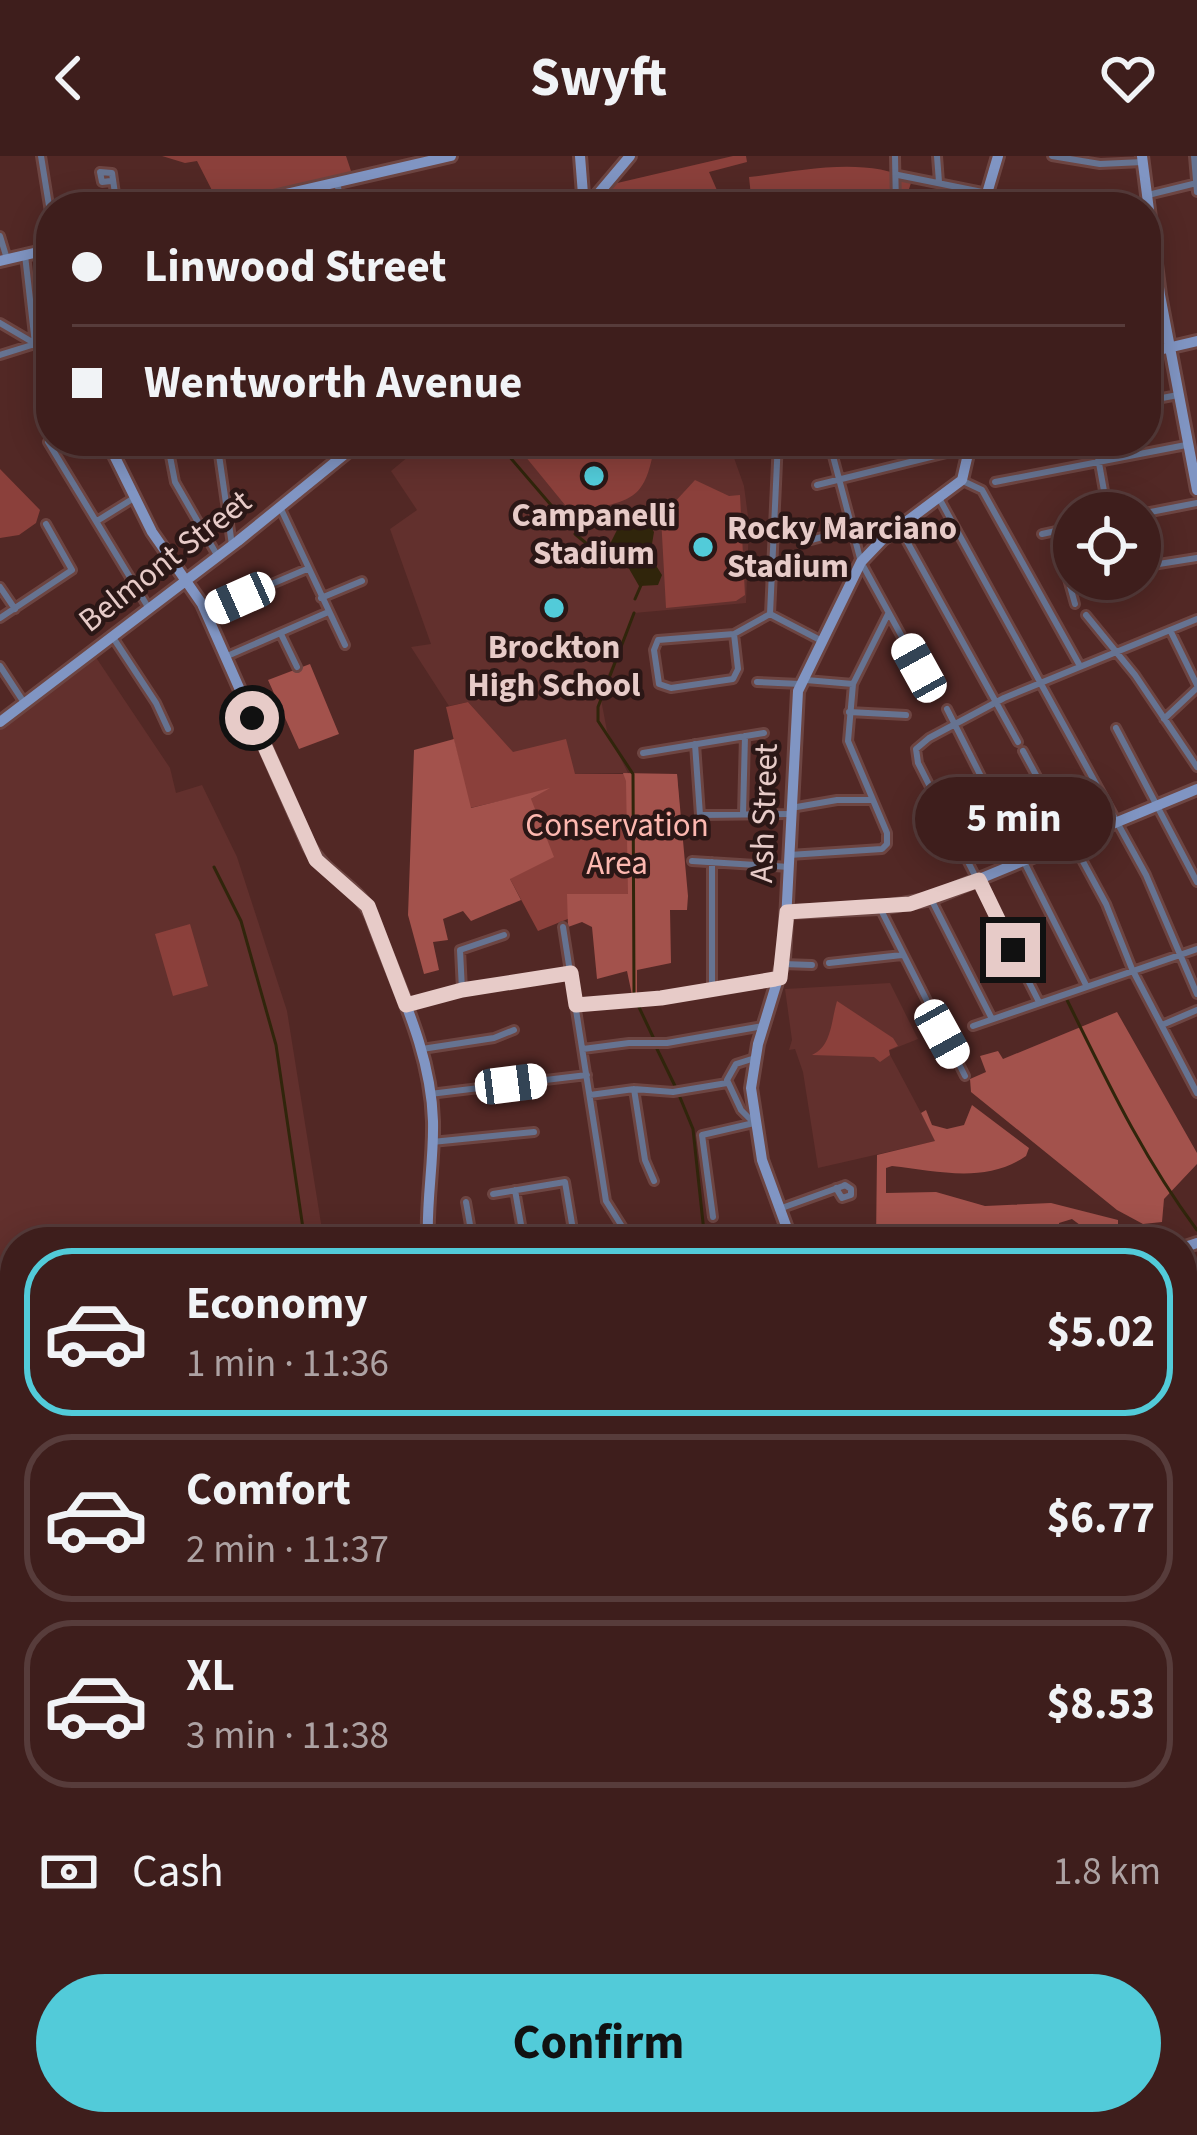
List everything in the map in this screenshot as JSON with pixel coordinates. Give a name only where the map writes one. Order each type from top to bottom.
[{"type":"street","points":[[41,156],[47,192]]},
{"type":"street","points":[[307,192],[451,156]]},
{"type":"street","points":[[580,156],[584,192]]},
{"type":"street","points":[[599,192],[630,156]]},
{"type":"street","points":[[895,156],[897,192]]},
{"type":"street","points":[[938,156],[940,182]]},
{"type":"street","points":[[987,192],[998,156]]},
{"type":"street","points":[[1052,156],[1100,164],[1142,159],[1145,192]]},
{"type":"street","points":[[1161,192],[1196,186],[1194,156]]},
{"type":"street","points":[[898,175],[965,192]]},
{"type":"street","points":[[111,181],[114,192]]},
{"type":"street","points":[[337,182],[339,192]]},
{"type":"street","points":[[0,236],[4,260],[36,252]]},
{"type":"street","points":[[25,255],[34,344]]},
{"type":"street","points":[[1161,301],[1197,490]]},
{"type":"street","points":[[0,323],[34,344]]},
{"type":"street","points":[[1161,350],[1197,341]]},
{"type":"street","points":[[0,355],[34,344]]},
{"type":"street","points":[[1161,398],[1178,394]]},
{"type":"street","points":[[1161,450],[1187,445]]},
{"type":"street","points":[[57,456],[148,607]]},
{"type":"street","points":[[114,456],[134,498],[206,612],[309,847],[368,906],[422,1049],[432,1142],[429,1227]]},
{"type":"street","points":[[170,456],[176,482],[217,555]]},
{"type":"street","points":[[219,456],[232,545]]},
{"type":"street","name":"Belmont Street","points":[[0,722],[343,456]]},
{"type":"street","points":[[770,614],[777,456]]},
{"type":"street","points":[[833,456],[861,562],[936,690]]},
{"type":"street","points":[[818,484],[928,456]]},
{"type":"street","points":[[967,456],[962,480],[982,490],[1080,666]]},
{"type":"street","points":[[1096,456],[1103,492]]},
{"type":"street","points":[[995,482],[1131,456]]},
{"type":"street","name":"Ash Street","points":[[786,1227],[754,1123],[751,1088],[763,1026],[783,964],[801,682],[861,562],[962,480]]},
{"type":"street","points":[[97,521],[134,498]]},
{"type":"street","points":[[939,498],[1146,875],[1197,994]]},
{"type":"street","points":[[1161,510],[1197,503]]},
{"type":"street","points":[[280,507],[345,645]]},
{"type":"street","points":[[0,618],[72,569],[46,524]]},
{"type":"street","points":[[899,527],[1018,742]]},
{"type":"street","points":[[811,539],[852,529]]},
{"type":"street","points":[[1042,534],[1053,532]]},
{"type":"street","points":[[1161,564],[1197,558]]},
{"type":"street","points":[[206,612],[307,568]]},
{"type":"street","points":[[321,598],[362,581]]},
{"type":"street","points":[[0,587],[15,609]]},
{"type":"street","points":[[1074,600],[1075,604]]},
{"type":"street","points":[[225,657],[327,613]]},
{"type":"street","points":[[734,634],[738,669],[733,680],[671,688],[658,684],[654,653],[658,640],[734,634],[770,614]]},
{"type":"street","points":[[770,614],[820,640]]},
{"type":"street","points":[[692,861],[789,861],[882,850],[887,844],[849,745],[848,712],[853,683],[888,614]]},
{"type":"street","points":[[1086,615],[1197,767]]},
{"type":"street","points":[[1039,1002],[918,764],[916,749],[996,702],[1197,619]]},
{"type":"street","points":[[1164,719],[1197,686],[1170,630]]},
{"type":"street","points":[[280,634],[297,667]]},
{"type":"street","points":[[112,636],[168,729]]},
{"type":"street","points":[[0,666],[25,704]]},
{"type":"street","points":[[757,682],[853,683]]},
{"type":"street","points":[[947,709],[1086,985]]},
{"type":"street","points":[[848,712],[906,715]]},
{"type":"street","points":[[1116,728],[1197,882]]},
{"type":"street","points":[[644,753],[764,733]]},
{"type":"street","points":[[743,814],[745,736]]},
{"type":"street","points":[[695,744],[700,815],[791,811],[837,800],[872,800]]},
{"type":"street","points":[[1024,751],[1106,904],[1132,969],[1197,1094]]},
{"type":"street","points":[[787,912],[880,908],[931,899],[1197,789]]},
{"type":"street","points":[[712,862],[712,989]]},
{"type":"street","points":[[931,899],[992,1019]]},
{"type":"street","points":[[880,908],[965,1076]]},
{"type":"street","points":[[563,927],[606,1201],[622,1227]]},
{"type":"street","points":[[462,990],[460,950],[504,935]]},
{"type":"street","points":[[973,1025],[1197,949]]},
{"type":"street","points":[[829,963],[902,955]]},
{"type":"street","points":[[783,964],[812,965]]},
{"type":"street","points":[[406,1005],[462,990],[571,973]]},
{"type":"street","points":[[576,1005],[661,998],[780,978]]},
{"type":"street","points":[[1162,1025],[1197,1010]]},
{"type":"street","points":[[583,1049],[661,1044],[763,1026]]},
{"type":"street","points":[[422,1049],[494,1038],[514,1030]]},
{"type":"street","points":[[727,1083],[736,1064],[755,1058]]},
{"type":"street","points":[[430,1094],[587,1075]]},
{"type":"street","points":[[590,1095],[634,1089],[668,1092],[727,1083]]},
{"type":"street","points":[[727,1083],[754,1123]]},
{"type":"street","points":[[634,1089],[645,1160],[654,1181]]},
{"type":"street","points":[[713,1217],[702,1135],[754,1123]]},
{"type":"street","points":[[432,1142],[534,1132]]},
{"type":"street","points":[[494,1194],[565,1182],[572,1227]]},
{"type":"street","points":[[779,1209],[836,1188]]},
{"type":"street","points":[[515,1190],[521,1227]]},
{"type":"street","points":[[466,1202],[470,1227]]},
{"type":"shaded area","name":"Brockton High School","points":[[409,456],[733,456],[744,486],[749,524],[746,603],[634,613],[600,694],[607,731],[628,773],[575,774],[512,752],[468,702],[449,706],[411,647],[431,644],[390,529],[417,510],[391,471]]},
{"type":"shaded area","points":[[638,521],[648,523],[654,532],[650,556],[662,575],[658,585],[639,586],[624,560],[593,550],[609,546],[617,530]]},
{"type":"shaded area","points":[[95,656],[170,768],[176,793],[202,785],[237,857],[287,1011],[322,1227],[0,1227],[0,730]]},
{"type":"shaded area","points":[[310,664],[339,734],[299,749],[268,680]]},
{"type":"shaded area","points":[[454,739],[471,808],[550,788],[531,799],[554,857],[510,879],[521,900],[471,921],[463,911],[443,919],[448,940],[433,942],[439,970],[424,974],[408,915],[414,750]]},
{"type":"shaded area","points":[[623,773],[677,774],[688,896],[687,910],[670,910],[671,963],[637,970],[637,995],[632,995],[627,971],[597,979],[592,927],[582,922],[568,927],[567,894],[628,894]]},
{"type":"shaded area","points":[[890,983],[918,1039],[888,1051],[936,1141],[818,1168],[803,1072],[795,1049],[789,1050],[792,1040],[785,989]]},
{"type":"shaded area","points":[[1117,1012],[1197,1153],[1197,1164],[1164,1199],[1162,1222],[1143,1224],[1117,1210],[971,1092],[970,1079],[986,1072],[980,1056],[998,1051],[1003,1059]]},
{"type":"shaded area","points":[[972,1105],[1029,1148],[1026,1156],[978,1173],[892,1166],[886,1168],[886,1193],[936,1192],[985,1206],[1051,1203],[1118,1220],[1118,1227],[1080,1227],[1072,1219],[1059,1227],[876,1227],[877,1155],[935,1141],[921,1113],[926,1110],[932,1125],[947,1129],[964,1125]]},
{"type":"green space","points":[[162,156],[346,156],[352,174],[278,192],[213,192],[197,161],[185,163]]},
{"type":"green space","points":[[746,156],[747,162],[709,172],[718,192],[607,192],[613,184]]},
{"type":"green space","points":[[853,167],[912,180],[908,192],[751,192],[749,177]]},
{"type":"green space","name":"Campanelli Stadium","points":[[525,456],[652,456],[646,479],[631,497],[574,516]]},
{"type":"green space","points":[[0,469],[40,510],[36,523],[19,535],[0,538]]},
{"type":"green space","name":"Rocky Marciano Stadium","points":[[695,480],[729,496],[740,495],[745,595],[736,601],[666,608],[661,517]]},
{"type":"green space","name":"Conservation Area","points":[[468,702],[513,752],[566,739],[575,774],[677,774],[687,910],[590,910],[538,931],[510,879],[531,799],[544,791],[470,808],[446,707]]},
{"type":"green space","points":[[190,924],[208,986],[173,996],[155,934]]},
{"type":"green space","points":[[837,1001],[898,1046],[880,1062],[874,1057],[812,1055],[827,1039]]},
{"type":"waterway","points":[[509,456],[569,526]]},
{"type":"waterway","points":[[575,534],[592,548]]},
{"type":"waterway","points":[[635,599],[642,583]]},
{"type":"waterway","points":[[634,613],[598,707],[598,721],[633,774],[634,993]]},
{"type":"waterway","points":[[214,867],[241,921],[276,1045],[303,1227]]},
{"type":"waterway","points":[[1066,998],[1142,1146],[1195,1227]]},
{"type":"waterway","points":[[637,1003],[654,1039]]},
{"type":"waterway","points":[[657,1049],[675,1086]]},
{"type":"waterway","points":[[679,1095],[693,1129],[703,1227]]},
{"type":"place","name":"Campanelli Stadium","points":[[594,476]]},
{"type":"place","name":"Rocky Marciano Stadium","points":[[703,547]]},
{"type":"place","name":"Brockton High School","points":[[554,608]]},
{"type":"route","points":[[252,718],[316,860],[368,906],[406,1005],[462,990],[571,973],[576,1005],[661,998],[780,978],[787,912],[910,904],[979,880],[1013,950]]}]
